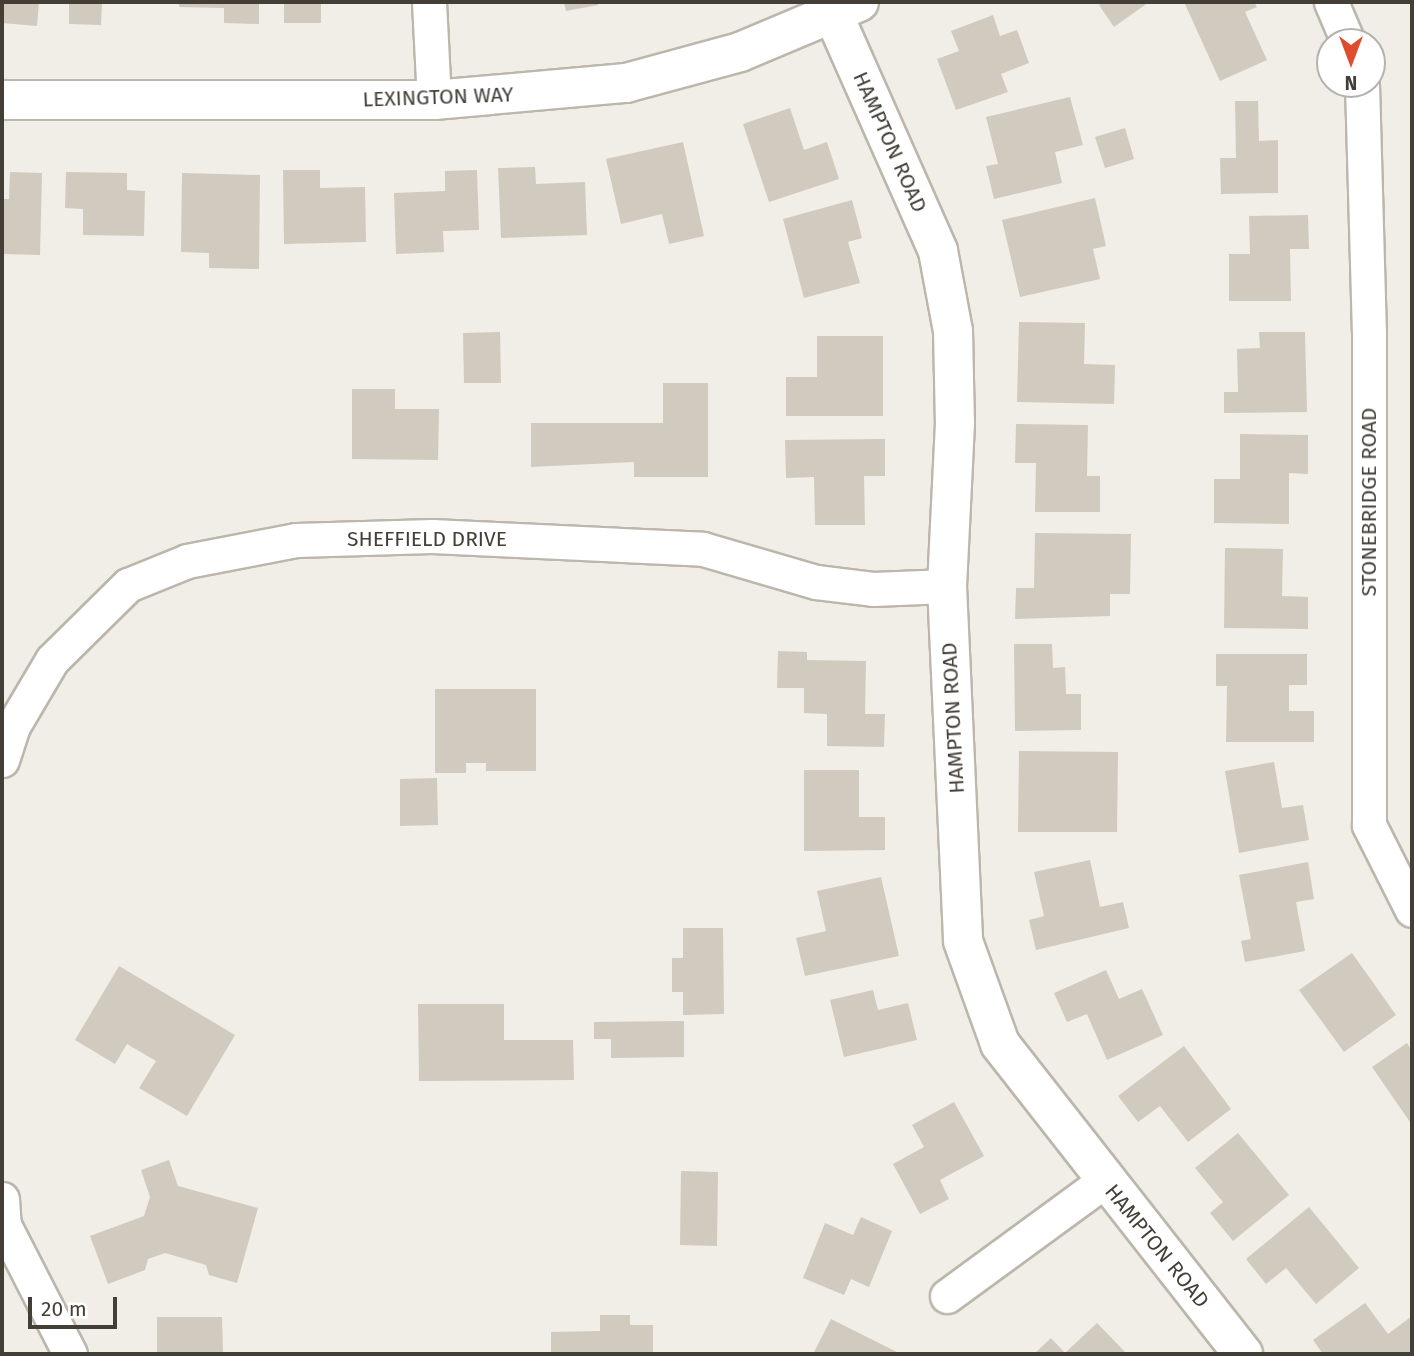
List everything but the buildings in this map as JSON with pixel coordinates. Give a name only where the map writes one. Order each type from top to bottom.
[{"type":"street","points":[[429,2],[434,100]]},
{"type":"street","points":[[1331,2],[1342,28]]},
{"type":"street","name":"LEXINGTON WAY","points":[[2,100],[434,100],[626,83],[740,52],[846,9]]},
{"type":"street","name":"HAMPTON ROAD","points":[[846,9],[938,251],[953,331],[955,423],[947,586],[963,941],[1000,1044],[1104,1181],[1243,1354]]},
{"type":"street","name":"STONEBRIDGE ROAD","points":[[1362,98],[1368,332],[1368,825],[1412,910]]},
{"type":"street","name":"SHEFFIELD DRIVE","points":[[2,761],[13,726],[52,660],[128,585],[187,561],[296,540],[432,536],[703,549],[816,582],[873,589],[947,586]]},
{"type":"street","points":[[947,1296],[1104,1181]]},
{"type":"street","points":[[2,1199],[4,1225],[70,1354]]}]
